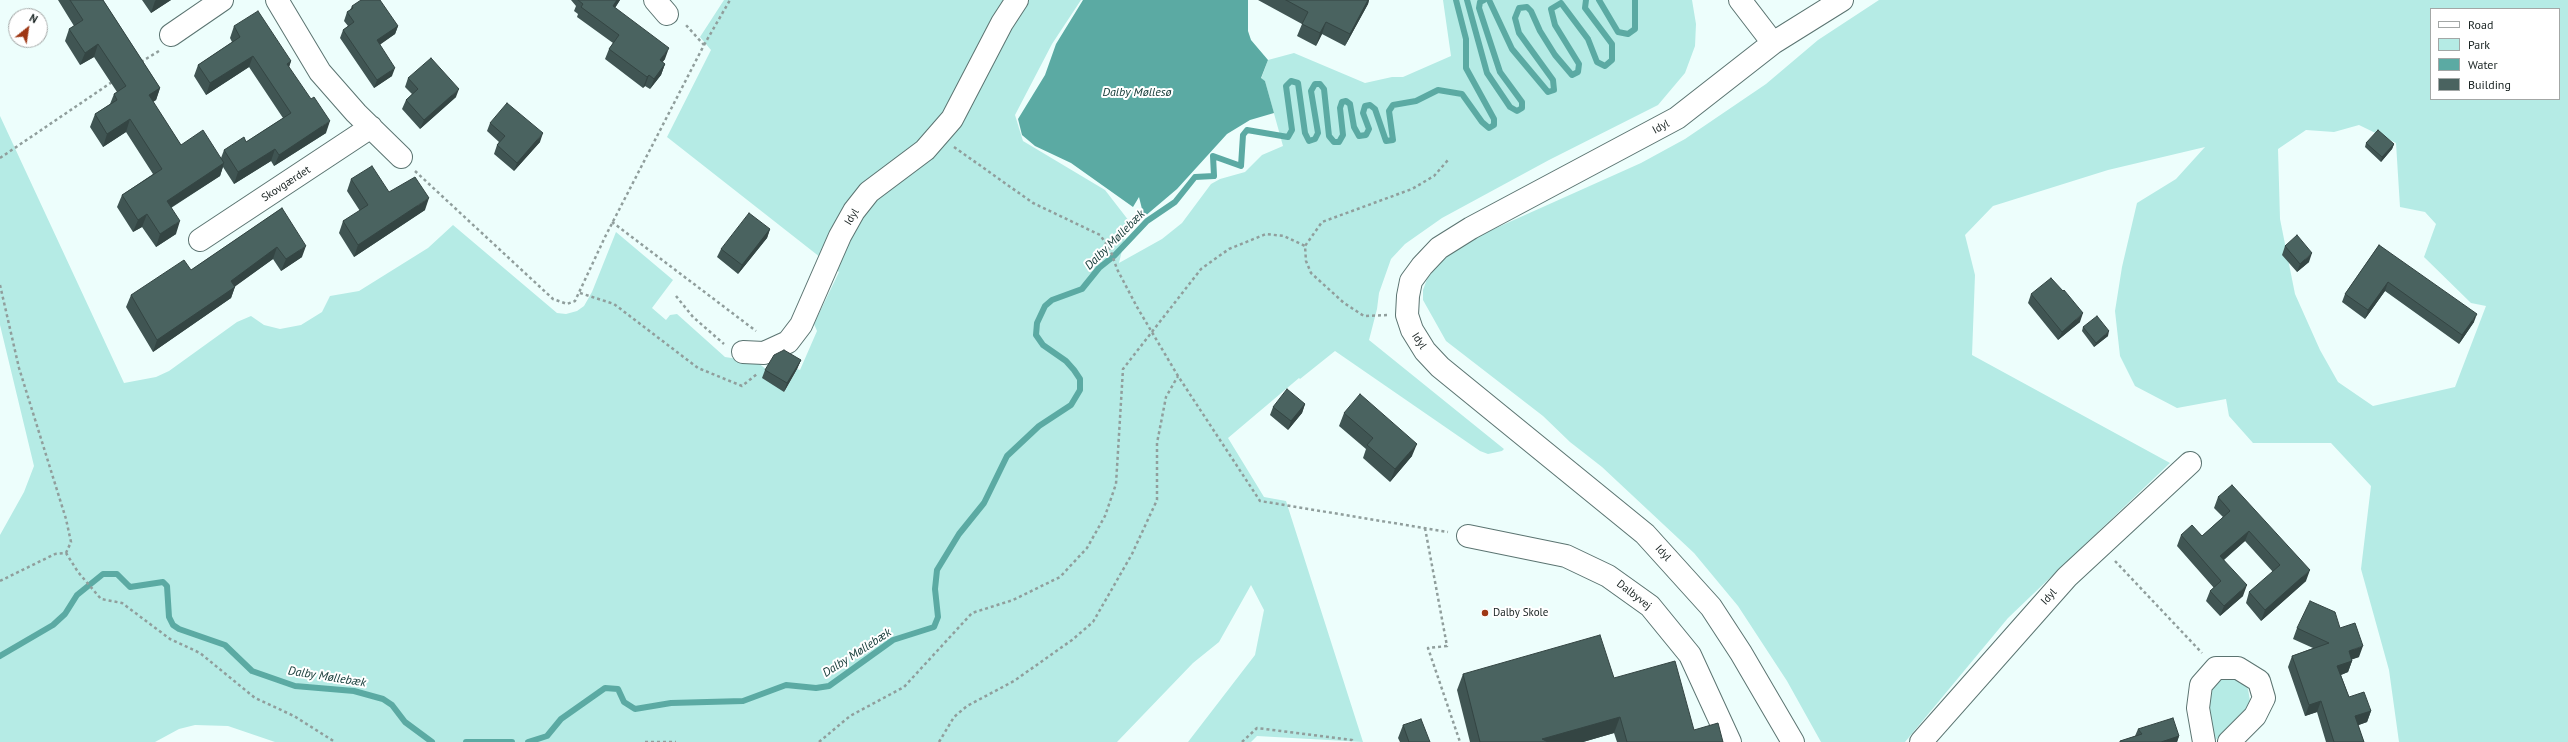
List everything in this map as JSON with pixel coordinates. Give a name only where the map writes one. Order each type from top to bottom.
[{"type":"street","points":[[171,35],[222,0]]},
{"type":"street","points":[[277,0],[320,72],[401,157]]},
{"type":"street","name":"Idyl","points":[[743,352],[764,353],[788,342],[801,325],[840,236],[854,211],[874,188],[902,168],[940,135],[952,119],[1002,23],[1017,0]]},
{"type":"street","points":[[1740,0],[1773,43]]},
{"type":"street","name":"Idyl","points":[[1793,742],[1741,652],[1712,607],[1646,534],[1440,367],[1425,351],[1412,330],[1407,315],[1411,281],[1422,266],[1439,248],[1471,228],[1678,118],[1773,43],[1842,0]]},
{"type":"street","name":"Skovgærdet","points":[[200,240],[371,127]]},
{"type":"street","name":"Idyl","points":[[1921,742],[2067,577],[2190,464]]},
{"type":"street","name":"Dalbyvej","points":[[1468,536],[1566,556],[1608,576],[1650,606],[1690,655],[1730,742]]},
{"type":"street","points":[[2204,742],[2198,708],[2201,685],[2216,668],[2238,668],[2250,673],[2259,680],[2263,689],[2264,698],[2261,708],[2229,742]]},
{"type":"path","points":[[401,157],[445,201],[553,299],[567,304],[575,301],[612,222],[704,45],[730,0]]},
{"type":"path","points":[[661,7],[676,14],[704,45]]},
{"type":"path","points":[[137,66],[163,48],[171,35]]},
{"type":"path","points":[[0,158],[117,79]]},
{"type":"path","points":[[940,135],[1033,203],[1100,235],[1110,249],[1117,269],[1178,376],[1260,501],[1468,536]]},
{"type":"path","points":[[1407,315],[1364,316],[1344,303],[1311,273],[1306,261],[1304,246],[1322,222],[1412,189],[1434,176],[1448,160]]},
{"type":"path","points":[[580,293],[614,304],[698,368],[742,386],[753,378],[778,347],[612,222]]},
{"type":"path","points":[[819,742],[850,716],[904,687],[936,653],[954,630],[972,613],[1013,600],[1053,581],[1060,577],[1087,548],[1105,516],[1116,484],[1123,369],[1152,329],[1201,268],[1229,248],[1266,234],[1284,236],[1304,246]]},
{"type":"path","points":[[0,285],[19,368],[66,519],[71,542],[66,553]]},
{"type":"path","points":[[676,296],[693,317],[728,346],[743,352]]},
{"type":"path","points":[[938,742],[954,716],[967,706],[1014,681],[1072,640],[1093,622],[1132,554],[1157,500],[1157,443],[1166,397],[1178,376]]},
{"type":"path","points":[[1425,528],[1447,646],[1428,648],[1460,742]]},
{"type":"path","points":[[2101,546],[2216,668]]},
{"type":"path","points":[[66,553],[78,572],[101,599],[122,602],[170,639],[200,653],[255,698],[294,716],[335,742]]},
{"type":"path","points":[[0,581],[55,554],[66,553]]},
{"type":"path","points":[[1242,742],[1257,728],[1352,740],[1353,742]]},
{"type":"path","points":[[645,742],[676,742]]},
{"type":"green space","points":[[724,0],[1081,0],[1052,44],[1015,115],[1023,141],[1105,190],[1129,221],[1119,263],[1162,239],[1182,223],[1211,184],[1220,179],[1245,172],[1262,155],[1283,146],[1265,81],[1261,79],[1268,60],[1294,53],[1365,83],[1392,77],[1403,77],[1451,56],[1443,0],[1692,0],[1696,24],[1695,46],[1685,73],[1658,105],[1549,160],[1442,218],[1405,244],[1391,259],[1379,293],[1377,309],[1369,340],[1504,449],[1502,451],[1488,454],[1480,451],[1335,351],[1300,379],[1299,378],[1228,438],[1264,497],[1286,501],[1363,742],[1257,736],[1251,742],[1188,742],[1255,655],[1264,610],[1251,585],[1219,642],[1193,663],[1117,742],[275,742],[228,726],[195,725],[179,729],[155,742],[0,742],[0,535],[24,492],[34,466],[0,325],[0,116],[124,383],[156,377],[169,371],[237,322],[251,316],[264,325],[280,329],[301,325],[322,312],[330,296],[359,291],[428,248],[453,225],[557,313],[566,314],[577,311],[584,306],[592,292],[616,232],[673,280],[652,308],[666,320],[670,315],[677,314],[725,357],[757,362],[767,370],[784,392],[797,369],[800,370],[817,331],[814,324],[839,272],[667,137],[711,50],[700,37]]},
{"type":"green space","points":[[1879,0],[2568,0],[2568,742],[2399,742],[2389,670],[2361,569],[2371,486],[2331,443],[2253,443],[2229,416],[2226,399],[2177,408],[2135,386],[2120,356],[2115,311],[2122,267],[2137,203],[2176,179],[2205,147],[2108,170],[1993,206],[1965,235],[1975,275],[1972,355],[2170,463],[2008,618],[1905,742],[1821,742],[1787,681],[1738,606],[1694,553],[1602,467],[1570,442],[1543,416],[1446,341],[1423,300],[1423,290],[1427,279],[1439,263],[1467,241],[1641,163],[1685,139],[1766,84],[1818,40]],"holes":[[[2359,125],[2396,143],[2400,207],[2425,212],[2436,224],[2424,257],[2471,303],[2486,306],[2455,387],[2373,406],[2338,382],[2320,350],[2295,294],[2280,219],[2278,149],[2306,130],[2334,132]]]},
{"type":"green space","points":[[2237,675],[2248,689],[2250,701],[2245,715],[2213,742],[2203,703],[2218,679]]},
{"type":"water","name":"Dalby Møllesø","points":[[1083,0],[1248,0],[1248,31],[1251,40],[1268,60],[1261,78],[1265,81],[1274,113],[1250,120],[1227,134],[1177,189],[1144,217],[1139,197],[1133,207],[1071,163],[1035,146],[1022,135],[1018,119],[1045,75],[1056,44]]},
{"type":"building","points":[[70,0],[103,0],[160,88],[149,95],[181,145],[203,130],[224,163],[167,201],[180,221],[160,234],[147,214],[138,220],[122,195],[162,169],[130,119],[107,134],[95,114],[117,100],[114,94],[126,86],[98,44],[85,53],[69,29],[83,20]]},
{"type":"building","points":[[361,0],[380,0],[398,26],[377,40],[395,68],[377,80],[343,30],[354,22],[347,12],[353,8],[352,6]]},
{"type":"building","points":[[578,0],[617,0],[613,6],[669,48],[660,60],[665,64],[654,79],[649,75],[647,77],[609,49],[619,35],[581,7],[583,4]]},
{"type":"building","points":[[1286,0],[1368,0],[1350,34],[1326,22],[1320,33],[1302,24],[1308,12]]},
{"type":"building","points":[[258,11],[291,61],[287,64],[311,99],[314,97],[330,121],[279,155],[275,149],[238,172],[224,150],[244,137],[246,142],[291,113],[253,56],[210,83],[198,65],[240,37],[234,26]]},
{"type":"building","points":[[431,58],[459,89],[424,120],[406,100],[418,89],[408,78]]},
{"type":"building","points":[[507,103],[543,133],[517,163],[497,145],[505,136],[490,123]]},
{"type":"building","points":[[2378,130],[2394,144],[2382,157],[2366,143]]},
{"type":"building","points":[[372,166],[389,192],[415,177],[429,198],[358,245],[343,221],[368,205],[351,179]]},
{"type":"building","points":[[282,208],[306,246],[286,259],[277,247],[231,281],[235,287],[157,340],[131,295],[184,260],[191,270]]},
{"type":"building","points":[[749,213],[770,229],[742,265],[721,249]]},
{"type":"building","points":[[2297,235],[2312,253],[2300,264],[2285,246]]},
{"type":"building","points":[[2379,245],[2477,314],[2462,335],[2388,282],[2368,310],[2345,294]]},
{"type":"building","points":[[2051,278],[2063,291],[2064,290],[2083,313],[2062,332],[2031,294]]},
{"type":"building","points":[[2097,316],[2109,331],[2096,343],[2083,327]]},
{"type":"building","points":[[784,350],[801,360],[787,383],[765,370],[774,355]]},
{"type":"building","points":[[1287,389],[1305,404],[1291,421],[1273,407]]},
{"type":"building","points":[[1360,394],[1417,444],[1395,469],[1367,445],[1373,438],[1344,413]]},
{"type":"building","points":[[2232,485],[2310,570],[2265,610],[2249,592],[2280,565],[2249,531],[2220,556],[2247,585],[2224,606],[2210,591],[2221,581],[2181,535],[2192,525],[2202,536],[2230,511],[2218,497]]},
{"type":"building","points":[[2310,601],[2335,612],[2340,628],[2355,623],[2363,646],[2349,651],[2352,661],[2337,666],[2349,697],[2364,692],[2371,711],[2355,716],[2364,742],[2334,742],[2321,701],[2309,705],[2292,656],[2329,643],[2297,628]]},
{"type":"building","points":[[1600,635],[1614,678],[1675,661],[1694,730],[1718,723],[1723,742],[1627,742],[1620,717],[1542,739],[1548,742],[1480,742],[1463,674]]},
{"type":"building","points":[[2173,718],[2179,736],[2161,742],[2120,742],[2142,734],[2138,729]]},
{"type":"building","points":[[1421,719],[1430,742],[1409,742],[1403,725]]},
{"type":"waterway","name":"Dalby Møllebæk","points":[[528,742],[547,736],[561,719],[605,688],[618,689],[624,702],[635,709],[671,703],[743,701],[786,685],[816,688],[829,686],[893,640],[934,627],[938,617],[935,589],[937,570],[959,534],[984,503],[1007,456],[1039,426],[1071,405],[1080,390],[1080,379],[1074,370],[1066,361],[1043,345],[1036,335],[1037,323],[1045,306],[1052,300],[1082,289],[1099,268],[1114,256],[1147,221],[1175,202],[1195,177],[1214,176],[1213,156],[1241,166],[1243,135],[1247,130],[1288,137],[1292,130],[1286,86],[1291,81],[1298,83],[1305,133],[1309,141],[1315,139],[1318,133],[1311,91],[1315,84],[1320,84],[1324,89],[1329,136],[1334,142],[1339,142],[1343,135],[1340,108],[1342,102],[1346,101],[1350,104],[1354,127],[1359,136],[1366,135],[1369,129],[1363,113],[1365,106],[1370,105],[1375,109],[1386,141],[1393,140],[1389,111],[1393,105],[1416,101],[1438,90],[1462,94],[1482,122],[1489,128],[1494,125],[1494,119],[1466,68],[1466,39],[1456,0]]},
{"type":"waterway","name":"Dalby Møllebæk","points":[[1467,0],[1487,73],[1510,107],[1517,111],[1522,108],[1522,102],[1500,72],[1479,8],[1480,2],[1484,0]]},
{"type":"waterway","name":"Dalby Møllebæk","points":[[1489,0],[1512,49],[1548,92],[1554,90],[1553,80],[1519,33],[1515,18],[1519,8],[1527,7],[1531,11],[1540,31],[1555,55],[1572,75],[1578,72],[1579,64],[1555,25],[1551,9],[1561,3],[1588,39],[1597,62],[1605,66],[1612,60],[1612,44],[1585,8],[1586,0]]},
{"type":"waterway","name":"Dalby Møllebæk","points":[[1599,0],[1618,32],[1628,34],[1635,29],[1635,0]]},
{"type":"waterway","name":"Dalby Møllebæk","points":[[0,656],[53,625],[65,614],[77,595],[103,574],[117,574],[130,587],[163,582],[167,586],[169,617],[173,625],[179,629],[225,645],[252,671],[295,686],[354,691],[383,699],[392,705],[405,722],[432,742]]},
{"type":"waterway","name":"Dalby Møllebæk","points":[[466,742],[512,742]]},
{"type":"place","name":"Dalby Skole","points":[[1485,613]]}]
